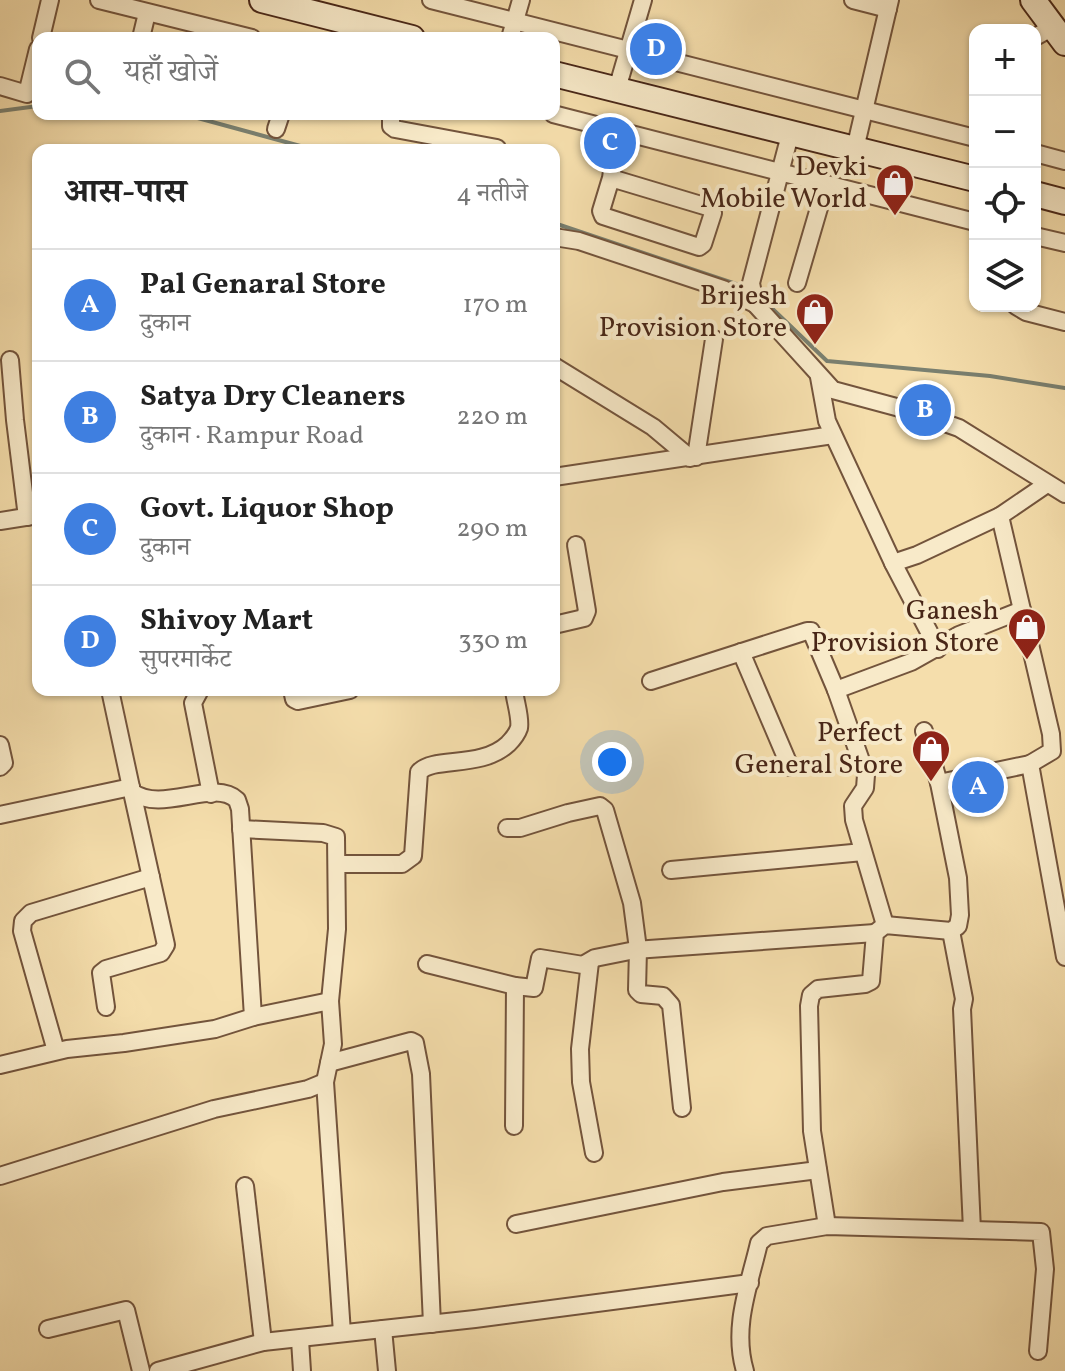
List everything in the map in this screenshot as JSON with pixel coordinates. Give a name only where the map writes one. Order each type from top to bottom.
[{"type":"main road","points":[[262,0],[388,32]]},
{"type":"main road","points":[[1033,0],[1051,36]]},
{"type":"main road","points":[[560,75],[969,178]]},
{"type":"main road","points":[[1041,196],[1065,202]]},
{"type":"street","points":[[42,32],[50,0]]},
{"type":"street","points":[[99,0],[227,32]]},
{"type":"street","points":[[431,0],[559,32]]},
{"type":"street","points":[[512,32],[521,0]]},
{"type":"street","points":[[617,89],[643,0]]},
{"type":"street","points":[[853,0],[889,4],[855,149]]},
{"type":"street","points":[[142,32],[147,13]]},
{"type":"street","points":[[560,32],[969,136]]},
{"type":"street","points":[[0,86],[27,94],[32,74]]},
{"type":"street","points":[[560,116],[969,220]]},
{"type":"street","points":[[391,120],[391,126],[395,129],[476,144]]},
{"type":"street","points":[[611,178],[711,208],[713,213],[703,244],[699,247],[606,218],[601,211],[611,178],[618,131]]},
{"type":"street","points":[[753,295],[791,131]]},
{"type":"street","points":[[1041,155],[1065,161]]},
{"type":"street","points":[[797,283],[826,184]]},
{"type":"street","points":[[1041,237],[1065,243]]},
{"type":"street","points":[[560,238],[579,241],[723,289],[753,295],[833,390],[911,411],[959,428],[1065,494]]},
{"type":"street","points":[[1026,312],[1065,322]]},
{"type":"street","points":[[693,458],[714,339]]},
{"type":"street","points":[[10,360],[32,509]]},
{"type":"street","points":[[560,370],[653,427],[693,458]]},
{"type":"street","points":[[819,377],[827,421],[833,435],[893,563],[938,649]]},
{"type":"street","points":[[560,476],[833,435]]},
{"type":"street","points":[[893,563],[1000,516],[1047,484]]},
{"type":"street","points":[[0,521],[32,516]]},
{"type":"street","points":[[939,783],[1030,764],[1052,751],[1046,711],[1000,516]]},
{"type":"street","points":[[560,624],[584,618],[587,611],[576,545]]},
{"type":"street","points":[[836,690],[911,662],[959,635],[1022,610]]},
{"type":"street","points":[[651,681],[811,631],[866,775],[865,788],[853,806],[880,929],[871,981],[818,989],[811,995],[809,1006],[812,1131],[827,1226]]},
{"type":"street","points":[[741,652],[790,767]]},
{"type":"street","points":[[106,1007],[101,973],[164,950],[166,945],[111,696]]},
{"type":"street","points":[[197,696],[193,703],[211,794]]},
{"type":"street","points":[[293,696],[298,701],[322,696]]},
{"type":"street","points":[[337,864],[402,864],[409,861],[413,856],[419,772],[430,766],[482,759],[501,750],[513,739],[519,727],[515,696]]},
{"type":"street","points":[[1046,711],[1065,711]]},
{"type":"street","points":[[427,964],[534,988],[540,958],[583,965],[595,958],[638,949],[880,929],[951,931],[958,926],[960,915],[958,878],[939,783],[924,731]]},
{"type":"street","points":[[0,745],[4,763],[0,767]]},
{"type":"street","points":[[1030,764],[1065,957]]},
{"type":"street","points":[[132,789],[141,798],[157,800],[225,793],[237,800],[253,1017]]},
{"type":"street","points":[[0,815],[132,789]]},
{"type":"street","points":[[507,828],[520,828],[568,813],[604,807],[632,903],[638,949],[638,993],[663,996],[671,1005],[682,1108]]},
{"type":"street","points":[[241,829],[335,835],[337,929],[330,1001],[333,1044],[325,1082],[342,1333]]},
{"type":"street","points":[[671,870],[863,852]]},
{"type":"street","points":[[56,1051],[22,931],[23,921],[31,913],[151,877]]},
{"type":"street","points":[[951,931],[964,999],[972,1230]]},
{"type":"street","points":[[590,962],[580,1049],[581,1082],[594,1153]]},
{"type":"street","points":[[514,1126],[515,986]]},
{"type":"street","points":[[0,1065],[56,1051],[215,1029],[253,1017],[330,1001]]},
{"type":"street","points":[[329,1063],[411,1041],[415,1043],[421,1074],[432,1324]]},
{"type":"street","points":[[0,1176],[214,1109],[308,1089],[325,1082]]},
{"type":"street","points":[[516,1224],[723,1182],[818,1170]]},
{"type":"street","points":[[245,1186],[263,1342]]},
{"type":"street","points":[[745,1371],[740,1356],[739,1324],[762,1239],[827,1226],[1041,1232],[1045,1269],[1038,1351]]},
{"type":"street","points":[[158,1371],[263,1342],[300,1340],[750,1283]]},
{"type":"street","points":[[48,1329],[124,1309],[141,1371]]},
{"type":"street","points":[[383,1329],[387,1371]]},
{"type":"street","points":[[300,1340],[302,1371]]},
{"type":"waterway","points":[[0,111],[32,107]]},
{"type":"waterway","points":[[205,120],[293,144]]},
{"type":"waterway","points":[[560,225],[745,287]]},
{"type":"waterway","points":[[759,296],[827,361],[990,376],[1065,388]]},
{"type":"place","name":"Shivoy Mart","points":[[656,49]]},
{"type":"place","name":"Govt. Liquor Shop","points":[[610,143]]},
{"type":"place","name":"Devki Mobile World","points":[[895,217]]},
{"type":"place","name":"Brijesh Provision Store","points":[[815,346]]},
{"type":"place","name":"Satya Dry Cleaners","points":[[925,410]]},
{"type":"place","name":"Ganesh Provision Store","points":[[1027,661]]},
{"type":"place","name":"Perfect General Store","points":[[931,783]]},
{"type":"place","name":"Pal Genaral Store","points":[[978,787]]}]
